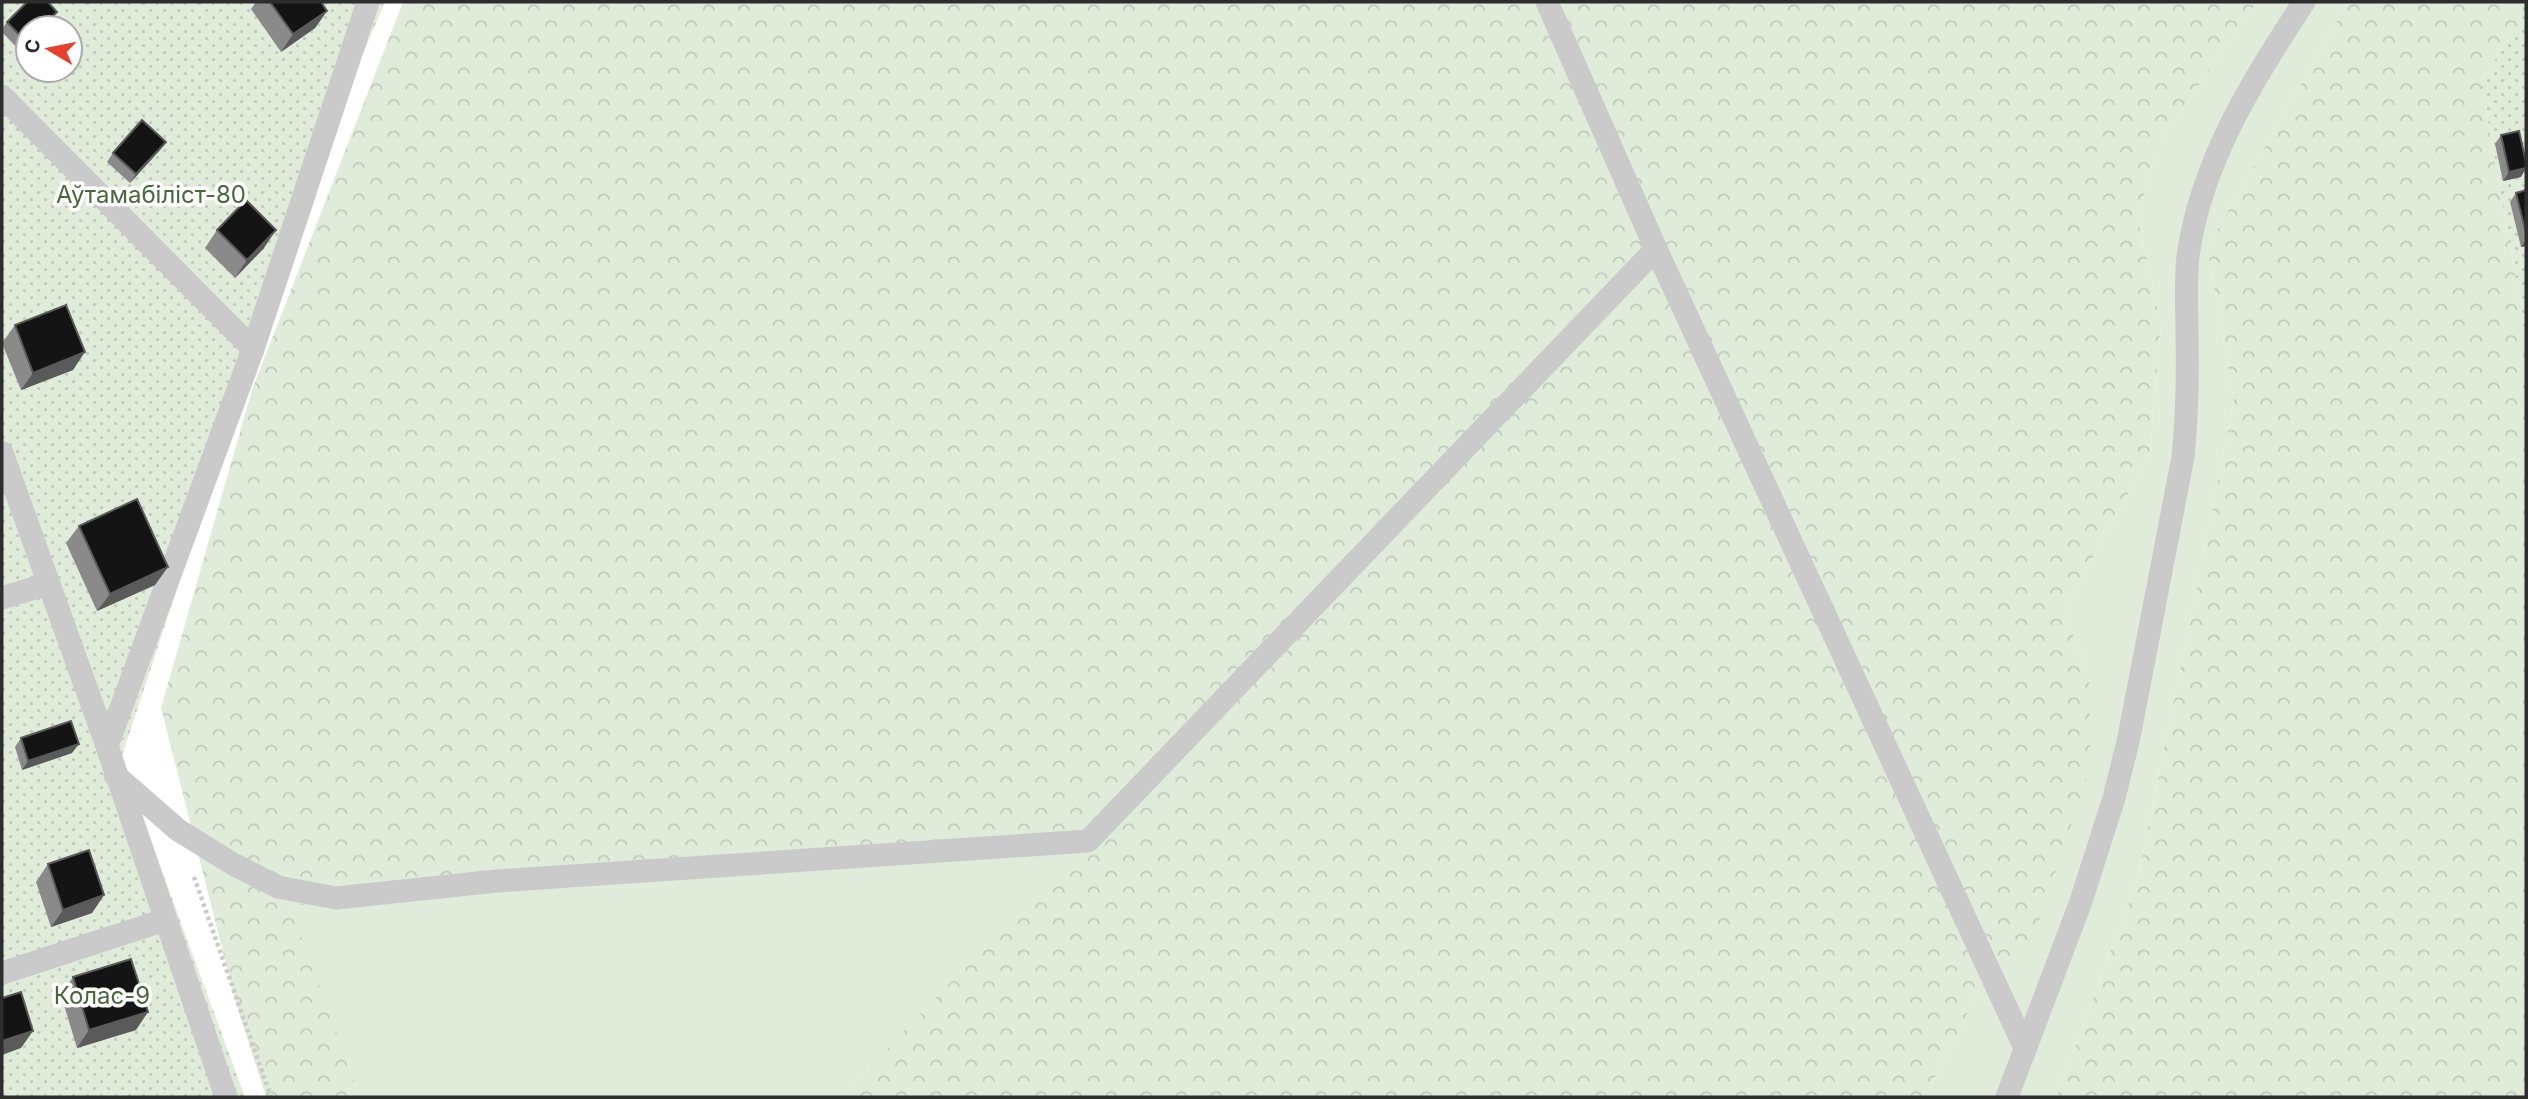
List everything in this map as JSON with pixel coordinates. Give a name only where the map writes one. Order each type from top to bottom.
[{"type":"lane","points":[[107,746],[253,349],[364,12],[350,2]]},
{"type":"lane","points":[[1547,2],[1656,249],[2025,1048]]},
{"type":"lane","points":[[2007,1097],[2097,853],[2128,742],[2183,457],[2187,418],[2188,257],[2195,221],[2219,149],[2236,113],[2304,2]]},
{"type":"lane","points":[[2,96],[253,349]]},
{"type":"lane","points":[[115,775],[178,830],[233,864],[278,887],[335,898],[497,881],[1088,841],[1656,249]]},
{"type":"lane","points":[[2,453],[107,746],[226,1097]]},
{"type":"lane","points":[[2,598],[47,583]]},
{"type":"lane","points":[[2,973],[165,920]]},
{"type":"path","points":[[178,830],[271,1097]]},
{"type":"green space","name":"Аўтамабіліст-80","points":[[2,2],[385,2],[320,155],[121,759],[245,1097],[2,1097]]},
{"type":"green space","points":[[403,2],[2257,2],[2157,146],[2138,218],[2161,325],[2150,454],[2064,610],[2089,675],[2091,766],[2034,937],[1985,979],[1925,1097],[841,1097],[1086,841],[290,906],[360,1097],[266,1097],[236,1003],[161,708],[252,390]]},
{"type":"green space","points":[[2257,2],[2348,2],[2207,248],[2234,401],[2138,878],[2056,1097],[1925,1097],[1985,979],[2089,675],[2064,610],[2150,454],[2161,325],[2138,218],[2157,146]]},
{"type":"green space","points":[[2348,2],[2526,2],[2526,12],[2481,81],[2526,336],[2526,1097],[2056,1097],[2138,878],[2234,401],[2207,248]]},
{"type":"green space","points":[[2526,12],[2526,336],[2481,81]]},
{"type":"green space","points":[[1088,841],[841,1097],[360,1097],[289,906]]},
{"type":"building","points":[[27,2],[48,2],[57,12],[55,14],[15,14]]},
{"type":"building","points":[[270,2],[321,2],[327,11],[293,34]]},
{"type":"building","points":[[14,15],[14,29],[7,22]]},
{"type":"building","points":[[142,120],[166,142],[136,174],[113,153]]},
{"type":"building","points":[[2519,131],[2526,168],[2509,172],[2501,135]]},
{"type":"building","points":[[2526,190],[2526,233],[2516,193]]},
{"type":"building","points":[[246,200],[276,230],[247,260],[217,230]]},
{"type":"building","points":[[66,305],[85,352],[33,373],[15,325]]},
{"type":"building","points":[[137,499],[168,567],[110,594],[79,526]]},
{"type":"building","points":[[71,721],[79,744],[28,761],[21,738]]},
{"type":"building","points":[[89,850],[104,895],[63,910],[48,864]]},
{"type":"building","points":[[131,959],[148,1012],[89,1030],[73,977]]},
{"type":"building","points":[[21,992],[33,1031],[2,1041],[2,998]]},
{"type":"park label","name":"Колас-9","points":[[102,996]]}]
